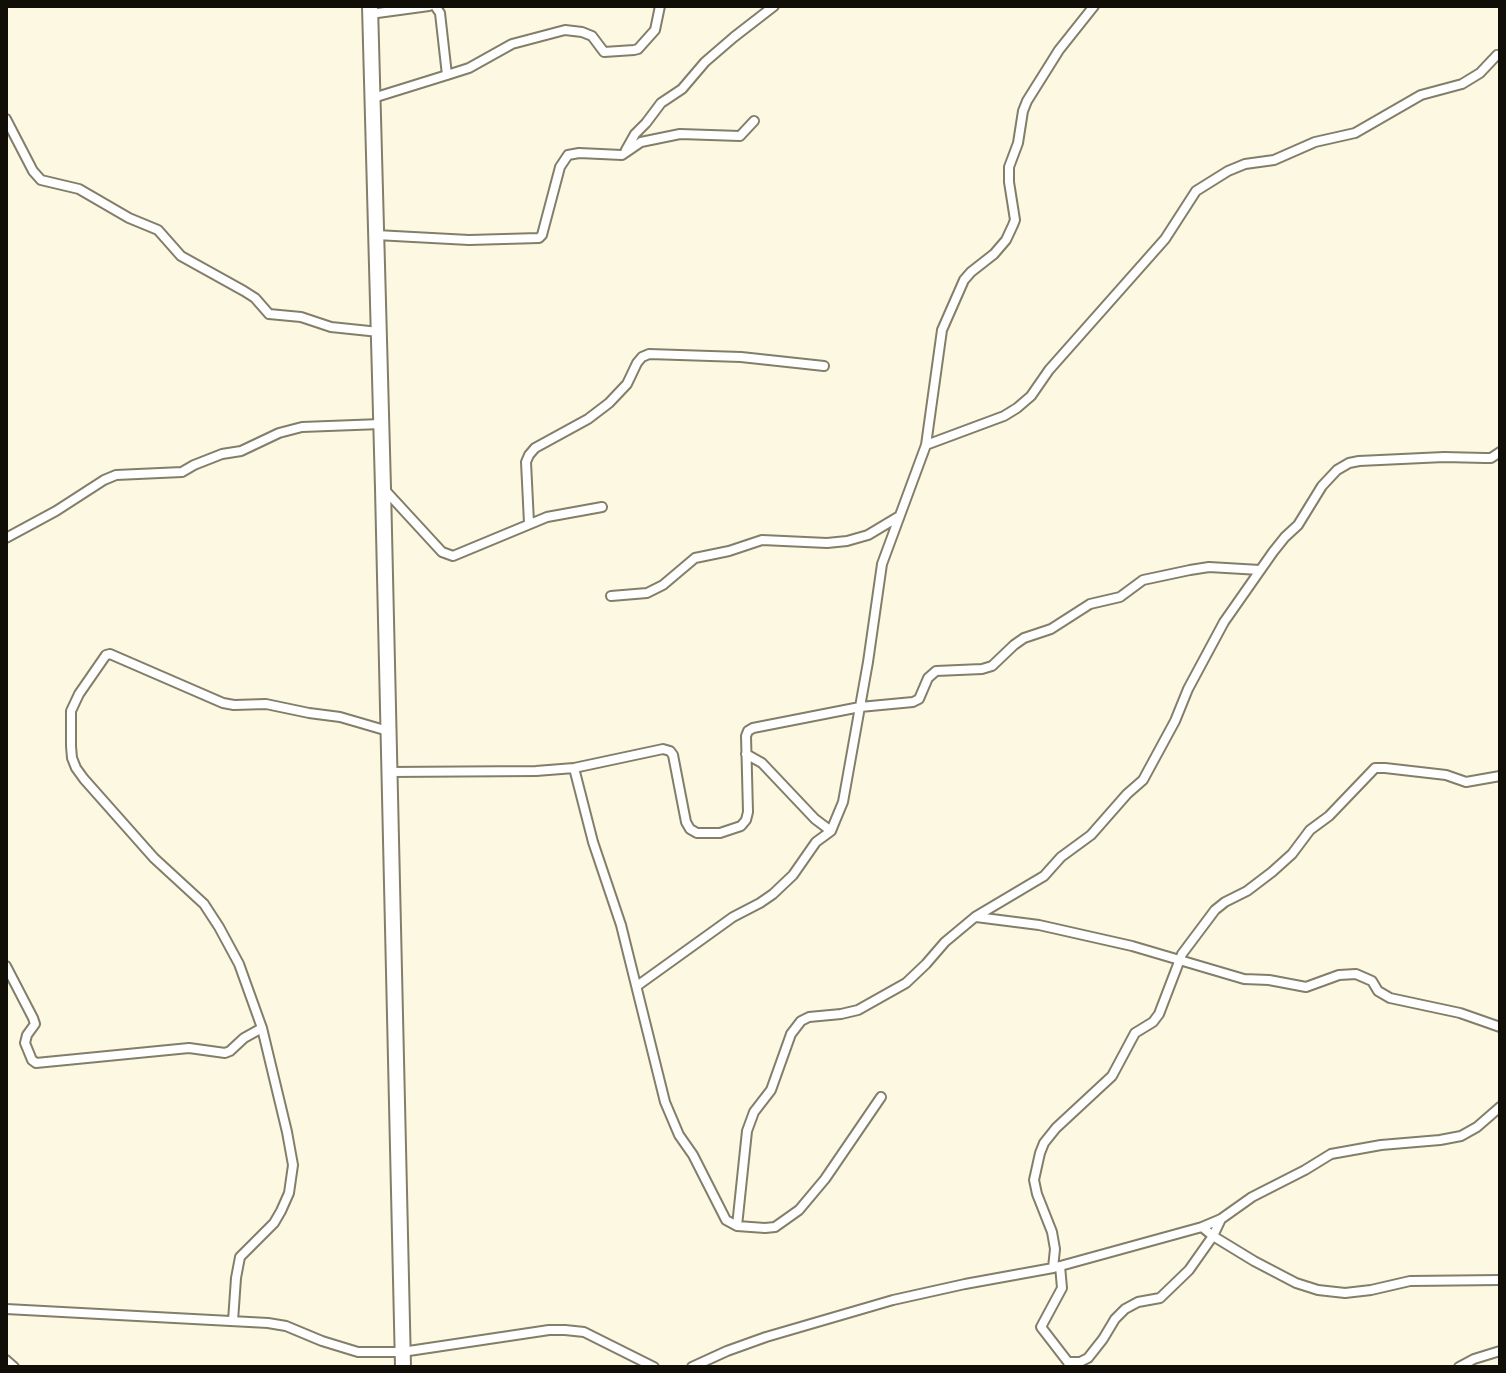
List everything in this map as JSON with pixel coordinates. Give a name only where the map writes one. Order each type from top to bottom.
[{"type":"main road","points":[[370,10],[403,1360]]},
{"type":"street","points":[[370,10],[429,6]]},
{"type":"street","points":[[435,6],[440,13],[447,75]]},
{"type":"street","points":[[373,98],[469,68],[512,44],[565,30],[592,36],[604,52],[638,49],[655,30],[660,6]]},
{"type":"street","points":[[626,151],[635,134],[661,103],[682,89],[700,67],[774,6]]},
{"type":"street","points":[[637,986],[733,917],[773,894],[793,875],[816,842],[831,831],[843,802],[882,564],[926,445],[942,330],[964,280],[1006,240],[1015,220],[1009,167],[1027,101],[1059,50],[1094,6]]},
{"type":"street","points":[[926,445],[1004,416],[1031,396],[1049,370],[1165,239],[1196,191],[1238,166],[1274,160],[1315,142],[1355,133],[1421,95],[1462,84],[1480,73],[1497,55]]},
{"type":"street","points":[[6,119],[33,171],[41,180],[79,189],[129,218],[158,230],[181,256],[255,298],[269,314],[301,317],[331,327],[379,332]]},
{"type":"street","points":[[376,235],[469,240],[539,238],[565,157],[579,153],[617,155],[641,142],[680,134],[740,136],[754,121]]},
{"type":"street","points":[[529,523],[526,462],[529,455],[535,448],[588,419],[609,403],[627,384],[642,357],[649,354],[741,357],[824,366]]},
{"type":"street","points":[[6,538],[116,475],[182,472],[222,454],[241,451],[279,433],[302,427],[381,424]]},
{"type":"street","points":[[737,1226],[747,1131],[754,1112],[771,1090],[791,1034],[801,1021],[809,1017],[858,1010],[906,983],[945,942],[975,917],[1044,876],[1061,857],[1091,835],[1127,794],[1140,785],[1224,622],[1285,537],[1307,513],[1322,486],[1337,470],[1359,461],[1491,458],[1500,452]]},
{"type":"street","points":[[383,488],[428,539],[448,555],[458,555],[547,517],[602,507]]},
{"type":"street","points":[[611,596],[647,593],[663,585],[695,558],[762,540],[847,541],[868,535],[900,516]]},
{"type":"street","points":[[389,772],[574,768],[663,749],[673,755],[690,829],[697,833],[720,833],[741,826],[746,820],[746,736],[753,728],[860,707],[913,702],[919,699],[928,678],[936,671],[992,666],[1024,638],[1051,629],[1090,604],[1120,597],[1143,580],[1209,567],[1260,570]]},
{"type":"street","points":[[233,1321],[240,1257],[274,1223],[281,1211],[289,1193],[293,1165],[262,1028],[239,964],[204,904],[154,858],[76,768],[72,758],[71,711],[106,655],[110,654],[223,703],[266,704],[340,717],[388,731]]},
{"type":"street","points":[[746,754],[762,763],[815,819],[831,831]]},
{"type":"street","points":[[574,768],[593,842],[621,925],[665,1102],[679,1135],[693,1155],[726,1220],[737,1226],[775,1227],[799,1210],[825,1179],[881,1097]]},
{"type":"street","points":[[1221,1219],[1189,1270],[1160,1298],[1138,1302],[1125,1309],[1088,1358],[1068,1364],[1041,1327],[1062,1288],[1052,1232],[1034,1180],[1040,1153],[1056,1128],[1112,1076],[1135,1033],[1153,1022],[1159,1014],[1180,960],[1205,922],[1225,902],[1247,891],[1292,854],[1310,830],[1329,816],[1375,768],[1446,775],[1466,782],[1500,776]]},
{"type":"street","points":[[975,917],[1029,923],[1132,946],[1244,979],[1269,980],[1300,987],[1339,975],[1356,974],[1372,981],[1378,991],[1390,998],[1460,1013],[1500,1027]]},
{"type":"street","points":[[6,966],[35,1024],[25,1043],[36,1063],[189,1048],[225,1053],[262,1028]]},
{"type":"street","points":[[692,1367],[766,1337],[893,1300],[1056,1267],[1202,1227],[1331,1154],[1461,1136],[1500,1107]]},
{"type":"street","points":[[1202,1227],[1296,1283],[1318,1290],[1345,1293],[1410,1281],[1500,1280]]},
{"type":"street","points":[[6,1309],[268,1323],[286,1326],[331,1345],[403,1360],[549,1330],[565,1330],[584,1332],[654,1367]]},
{"type":"street","points":[[1459,1367],[1500,1351]]},
{"type":"street","points":[[6,1360],[14,1367]]}]
